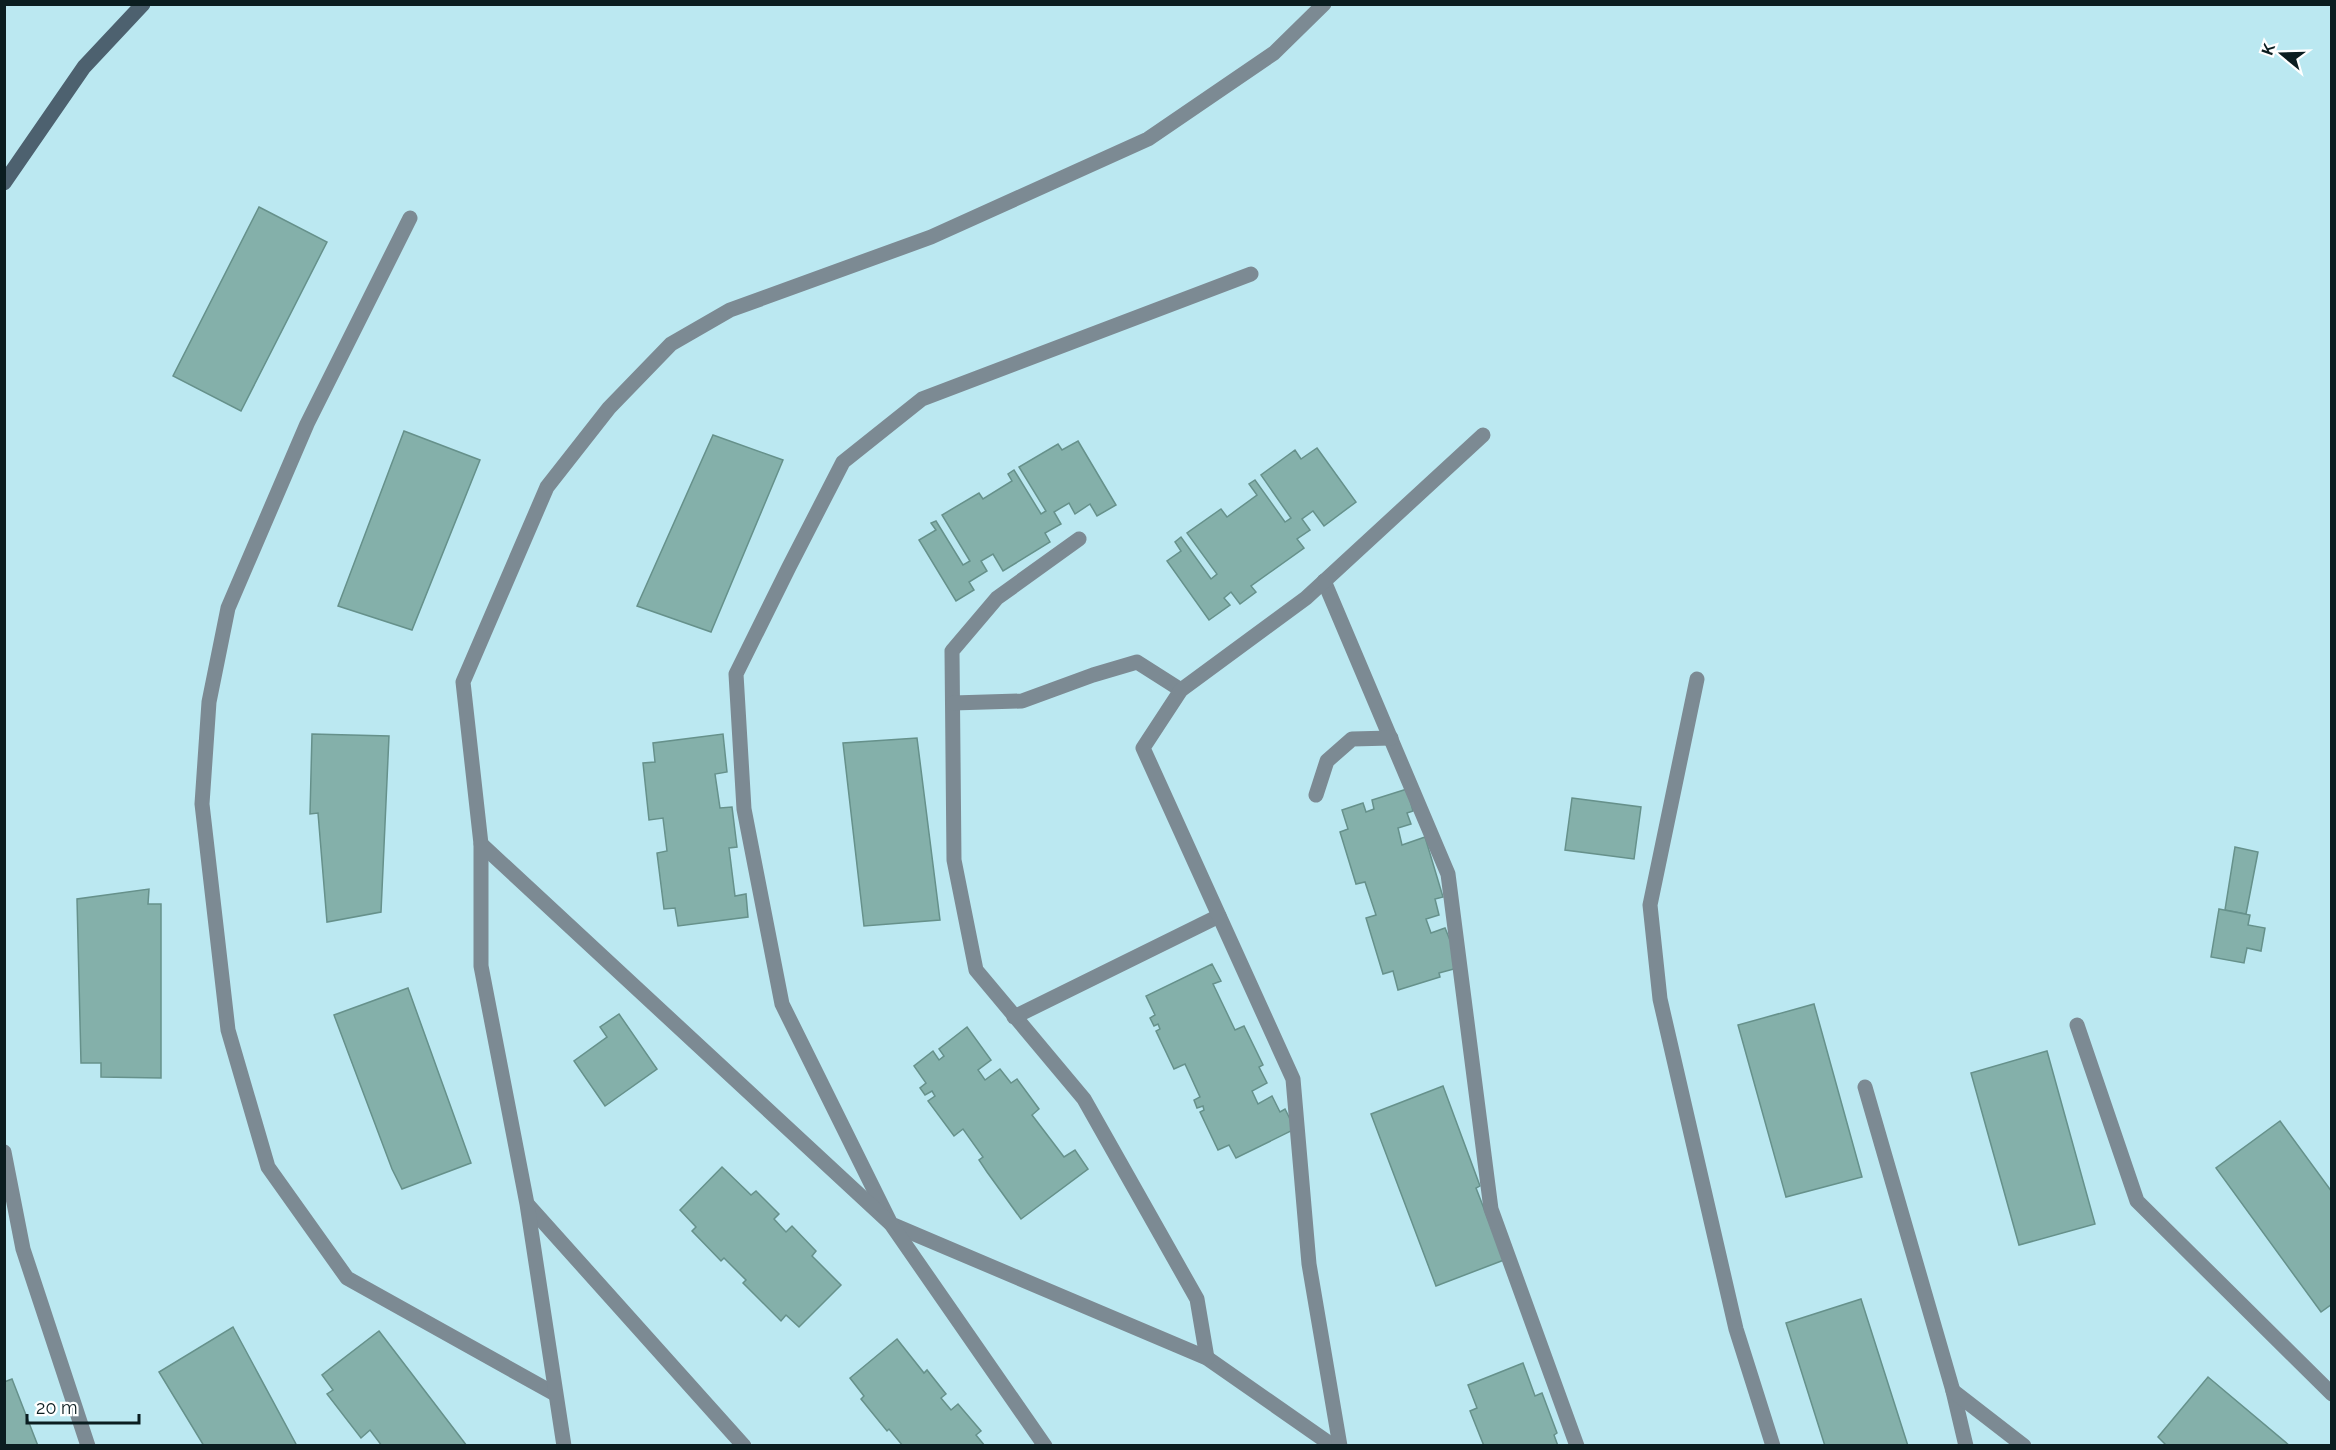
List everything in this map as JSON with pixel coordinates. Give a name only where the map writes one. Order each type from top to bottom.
[{"type":"street","points":[[4,183],[84,67],[143,4]]},
{"type":"street","points":[[564,1446],[527,1204],[480,966],[481,844],[462,682],[546,488],[609,408],[671,344],[730,310],[931,237],[1148,139],[1274,53],[1324,4]]},
{"type":"street","points":[[410,218],[307,424],[228,608],[209,702],[202,804],[228,1030],[268,1167],[347,1278],[555,1394]]},
{"type":"street","points":[[1045,1446],[891,1224],[782,1004],[744,809],[736,674],[843,462],[922,399],[1251,274]]},
{"type":"street","points":[[1340,1446],[1309,1264],[1293,1079],[1143,748],[1181,690],[1306,598],[1483,435]]},
{"type":"street","points":[[1079,539],[997,598],[952,651],[954,860],[976,970],[1084,1099],[1197,1299],[1207,1358]]},
{"type":"street","points":[[1324,581],[1448,874],[1491,1209],[1577,1446]]},
{"type":"street","points":[[953,703],[1022,701],[1093,675],[1137,662],[1181,690]]},
{"type":"street","points":[[1697,679],[1650,905],[1660,999],[1665,1022],[1736,1329],[1773,1446]]},
{"type":"street","points":[[1316,795],[1327,761],[1352,739],[1391,738]]},
{"type":"street","points":[[481,844],[891,1224],[1207,1358],[1333,1446]]},
{"type":"street","points":[[1014,1017],[1219,916]]},
{"type":"street","points":[[2077,1025],[2137,1201],[2331,1394]]},
{"type":"street","points":[[1864,1087],[1953,1390],[1966,1446]]},
{"type":"street","points":[[4,1152],[23,1249],[88,1446]]},
{"type":"street","points":[[527,1204],[744,1446]]},
{"type":"street","points":[[1953,1390],[2024,1446]]},
{"type":"building","points":[[259,207],[327,242],[241,411],[173,376]]},
{"type":"building","points":[[404,431],[480,460],[412,630],[338,606]]},
{"type":"building","points":[[713,435],[783,460],[711,632],[637,606]]},
{"type":"building","points":[[1078,441],[1116,505],[1097,516],[1090,504],[1075,514],[1069,503],[1054,512],[1061,524],[1045,533],[1050,542],[1003,571],[993,554],[981,561],[987,571],[969,582],[974,590],[956,601],[919,540],[936,530],[931,523],[936,521],[963,565],[970,561],[942,515],[979,493],[983,499],[1012,481],[1008,474],[1014,470],[1041,514],[1046,511],[1019,467],[1058,444],[1062,450]]},
{"type":"building","points":[[1317,448],[1356,502],[1324,526],[1313,511],[1302,519],[1310,530],[1297,539],[1304,548],[1251,586],[1256,592],[1240,604],[1231,592],[1224,598],[1230,605],[1209,620],[1167,561],[1181,551],[1175,542],[1181,537],[1211,579],[1217,574],[1187,533],[1221,509],[1227,517],[1257,495],[1249,484],[1255,480],[1285,522],[1291,518],[1261,475],[1295,450],[1301,459]]},
{"type":"building","points":[[312,734],[389,736],[381,912],[327,922],[318,813],[310,814]]},
{"type":"building","points":[[723,734],[727,772],[715,774],[720,808],[732,807],[737,847],[729,848],[735,896],[746,894],[748,917],[678,926],[675,908],[664,909],[657,853],[667,851],[663,818],[649,820],[643,763],[655,762],[653,743]]},
{"type":"building","points":[[917,738],[940,920],[864,926],[843,743]]},
{"type":"building","points":[[1407,789],[1413,811],[1407,813],[1411,824],[1398,828],[1402,845],[1425,837],[1443,897],[1435,899],[1439,915],[1426,919],[1431,933],[1445,928],[1461,967],[1439,973],[1440,977],[1398,990],[1393,971],[1383,974],[1366,918],[1376,915],[1365,882],[1356,884],[1340,832],[1348,829],[1342,810],[1363,803],[1366,812],[1374,809],[1372,800]]},
{"type":"building","points":[[1572,798],[1641,807],[1634,859],[1565,850]]},
{"type":"building","points":[[2235,847],[2258,852],[2246,914],[2225,910]]},
{"type":"building","points":[[149,889],[148,904],[161,904],[161,1078],[101,1077],[101,1063],[81,1063],[77,899]]},
{"type":"building","points":[[2219,909],[2250,915],[2248,925],[2265,928],[2261,951],[2247,948],[2244,963],[2211,957]]},
{"type":"building","points":[[1212,964],[1221,981],[1213,984],[1235,1030],[1244,1026],[1263,1065],[1259,1067],[1267,1083],[1252,1091],[1258,1104],[1272,1096],[1280,1112],[1285,1109],[1295,1129],[1236,1158],[1229,1145],[1218,1150],[1200,1112],[1204,1110],[1203,1106],[1197,1108],[1194,1100],[1200,1097],[1185,1064],[1174,1069],[1156,1031],[1160,1029],[1158,1024],[1154,1026],[1150,1018],[1155,1015],[1146,996]]},
{"type":"building","points":[[408,988],[471,1163],[402,1189],[392,1169],[334,1015]]},
{"type":"building","points":[[1814,1004],[1862,1177],[1786,1197],[1738,1025]]},
{"type":"building","points":[[619,1014],[657,1069],[605,1106],[574,1061],[607,1037],[600,1027]]},
{"type":"building","points":[[967,1027],[991,1060],[978,1070],[985,1080],[1000,1069],[1011,1083],[1017,1079],[1039,1109],[1032,1115],[1064,1157],[1075,1150],[1088,1169],[1021,1219],[979,1160],[983,1157],[963,1129],[954,1136],[928,1101],[935,1096],[932,1091],[925,1095],[920,1088],[926,1083],[914,1066],[933,1051],[939,1060],[944,1056],[939,1049]]},
{"type":"building","points":[[2047,1051],[2095,1224],[2019,1245],[1971,1073]]},
{"type":"building","points":[[1443,1086],[1480,1186],[1476,1188],[1504,1260],[1436,1286],[1371,1114]]},
{"type":"building","points":[[2280,1121],[2332,1192],[2332,1304],[2321,1312],[2216,1168]]},
{"type":"building","points":[[722,1167],[751,1195],[756,1191],[779,1214],[774,1219],[786,1232],[792,1226],[816,1251],[812,1256],[841,1285],[799,1327],[786,1315],[781,1321],[743,1283],[746,1280],[724,1258],[721,1261],[692,1231],[696,1227],[680,1210]]},
{"type":"building","points":[[1861,1299],[1908,1446],[1825,1446],[1786,1323]]},
{"type":"building","points":[[233,1327],[297,1446],[204,1446],[159,1372]]},
{"type":"building","points":[[379,1331],[467,1446],[382,1446],[370,1430],[361,1438],[327,1394],[333,1390],[322,1375]]},
{"type":"building","points":[[897,1339],[924,1373],[927,1370],[946,1394],[941,1398],[951,1410],[958,1404],[981,1431],[976,1435],[985,1446],[903,1446],[889,1429],[887,1431],[861,1399],[864,1396],[850,1378]]},
{"type":"building","points":[[1523,1363],[1535,1396],[1542,1393],[1557,1433],[1554,1435],[1558,1446],[1484,1446],[1470,1411],[1477,1408],[1468,1385]]},
{"type":"building","points":[[2208,1377],[2290,1446],[2167,1446],[2158,1437]]},
{"type":"building","points":[[12,1379],[38,1446],[4,1446],[4,1382]]}]
